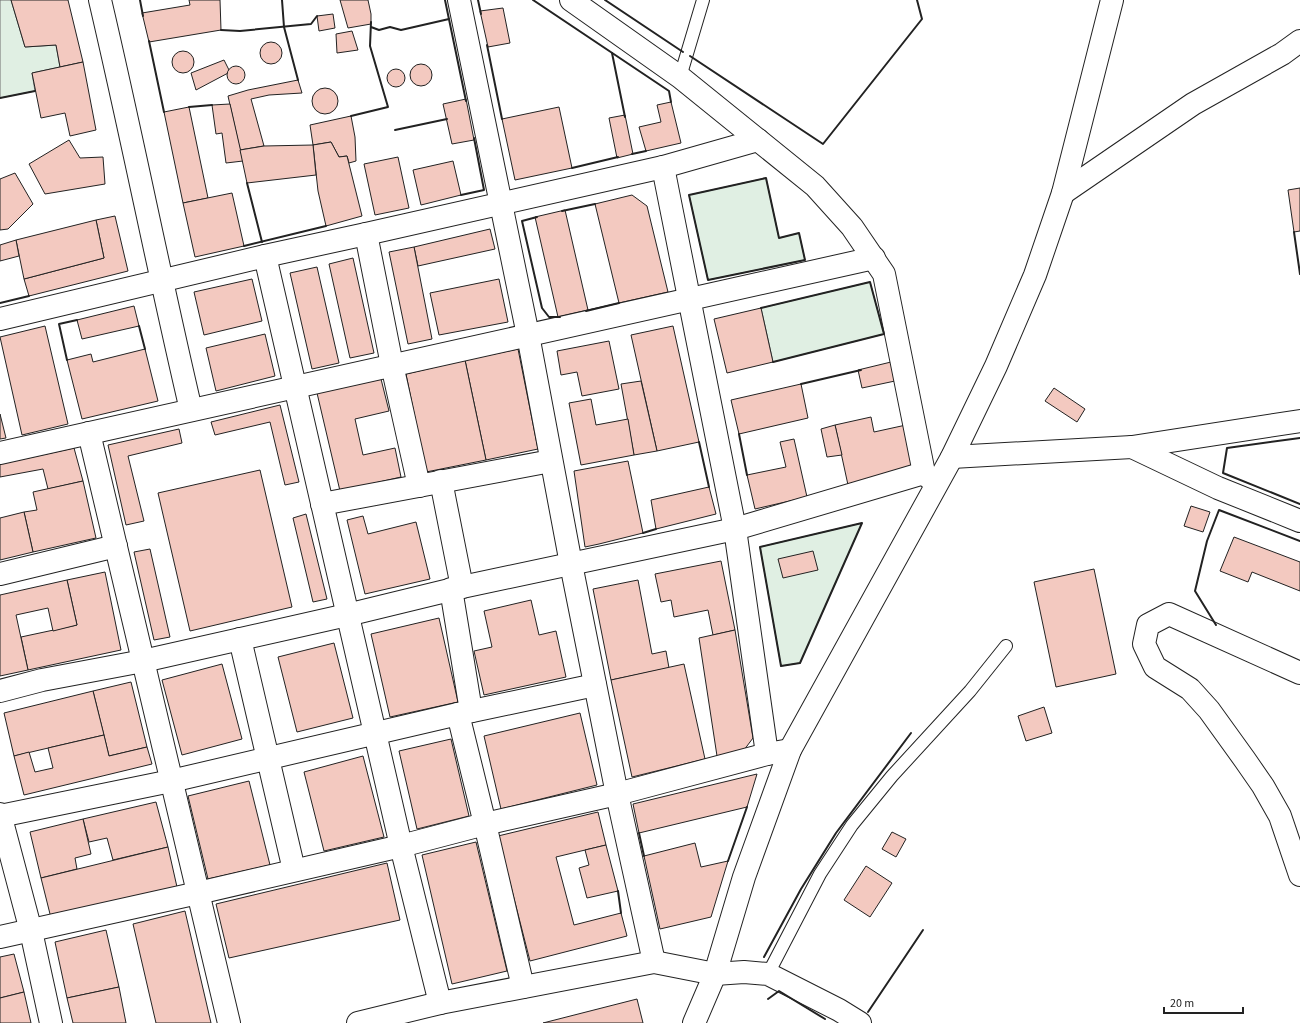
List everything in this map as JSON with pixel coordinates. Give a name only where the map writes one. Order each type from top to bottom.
[{"type":"street","points":[[100,0],[119,79],[161,280],[191,410]]},
{"type":"street","points":[[459,0],[528,336],[571,564],[617,794],[654,962]]},
{"type":"street","points":[[570,0],[680,77],[814,186],[852,227],[884,274],[930,478]]},
{"type":"street","points":[[694,1023],[715,974],[744,877],[790,750],[930,478],[952,457],[996,366],[1035,275],[1063,193],[1112,0]]},
{"type":"street","points":[[1063,193],[1193,104],[1282,54],[1300,40]]},
{"type":"street","points":[[0,319],[265,256],[663,167],[758,140]]},
{"type":"street","points":[[663,167],[735,529],[767,754]]},
{"type":"street","points":[[366,234],[392,365],[419,486]]},
{"type":"street","points":[[265,256],[400,846],[440,1003]]},
{"type":"street","points":[[0,453],[874,258]]},
{"type":"street","points":[[952,457],[1132,447],[1300,421]]},
{"type":"street","points":[[89,433],[229,1023]]},
{"type":"street","points":[[1132,447],[1218,488],[1300,521]]},
{"type":"street","points":[[322,504],[551,461]]},
{"type":"street","points":[[0,691],[42,680],[143,661],[348,615],[457,588],[735,529],[930,478]]},
{"type":"street","points":[[441,482],[457,588],[465,713],[485,824],[523,987]]},
{"type":"street","points":[[0,574],[116,546]]},
{"type":"street","points":[[1300,673],[1169,614],[1148,625],[1144,644],[1155,667],[1190,689],[1209,710],[1245,760],[1263,786],[1280,816],[1300,875]]},
{"type":"street","points":[[240,639],[294,870]]},
{"type":"street","points":[[51,1023],[31,931],[0,815],[171,781],[465,713],[595,685]]},
{"type":"street","points":[[0,937],[400,846],[485,824],[617,794],[767,754],[790,750]]},
{"type":"street","points":[[358,1023],[440,1003],[654,962],[715,974],[744,972],[768,974],[836,1017],[860,1023]]},
{"type":"lane","points":[[680,77],[703,0]]},
{"type":"lane","points":[[768,974],[820,874],[852,825],[892,776],[970,691],[1006,646]]},
{"type":"green space","points":[[0,0],[11,0],[25,47],[56,45],[60,67],[32,73],[35,91],[0,98]]},
{"type":"green space","points":[[766,178],[779,238],[799,233],[805,260],[708,280],[689,195]]},
{"type":"green space","points":[[870,282],[884,334],[773,362],[761,308]]},
{"type":"green space","points":[[862,523],[800,663],[781,666],[760,547]]},
{"type":"building","points":[[11,0],[68,0],[83,62],[60,67],[56,45],[25,47]]},
{"type":"building","points":[[189,0],[220,0],[221,30],[149,42],[142,13],[190,5]]},
{"type":"building","points":[[340,0],[368,0],[371,14],[371,24],[348,28]]},
{"type":"building","points":[[503,8],[510,43],[488,47],[480,11]]},
{"type":"building","points":[[333,14],[335,28],[319,31],[317,16]]},
{"type":"building","points":[[352,31],[358,50],[337,53],[336,34]]},
{"type":"building","points":[[267,42],[275,42],[282,49],[282,57],[275,64],[267,64],[260,57],[260,49]]},
{"type":"building","points":[[183,51],[191,54],[194,62],[191,70],[183,73],[175,70],[172,62],[175,54]]},
{"type":"building","points":[[224,60],[230,72],[196,90],[191,73]]},
{"type":"building","points":[[83,62],[96,130],[70,136],[65,113],[41,118],[32,73]]},
{"type":"building","points":[[421,64],[429,67],[432,75],[429,83],[421,86],[413,83],[410,75],[413,67]]},
{"type":"building","points":[[236,66],[242,69],[245,75],[242,81],[236,84],[230,81],[227,75],[230,69]]},
{"type":"building","points":[[396,69],[402,72],[405,78],[402,84],[396,87],[390,84],[387,78],[390,72]]},
{"type":"building","points":[[298,80],[302,93],[269,95],[251,99],[264,146],[240,150],[228,96],[248,90]]},
{"type":"building","points":[[325,88],[334,92],[338,101],[334,110],[325,114],[316,110],[312,101],[316,92]]},
{"type":"building","points":[[466,99],[474,140],[452,144],[443,104]]},
{"type":"building","points":[[671,102],[681,143],[646,151],[639,127],[661,122],[657,105]]},
{"type":"building","points":[[230,104],[243,161],[226,163],[222,133],[216,134],[212,105]]},
{"type":"building","points":[[189,107],[208,198],[183,203],[164,112]]},
{"type":"building","points":[[559,107],[572,168],[515,180],[502,119]]},
{"type":"building","points":[[625,115],[633,154],[617,158],[609,118]]},
{"type":"building","points":[[351,116],[355,137],[356,161],[349,163],[347,156],[339,157],[331,142],[313,145],[310,125]]},
{"type":"building","points":[[69,140],[80,158],[103,157],[105,184],[45,194],[29,164]]},
{"type":"building","points":[[331,142],[339,157],[347,156],[362,216],[326,226],[318,191],[313,145]]},
{"type":"building","points":[[313,145],[316,175],[247,183],[240,150],[264,146]]},
{"type":"building","points":[[398,157],[409,208],[375,215],[364,164]]},
{"type":"building","points":[[453,161],[461,195],[421,205],[413,170]]},
{"type":"building","points":[[15,173],[33,204],[8,229],[0,230],[0,179]]},
{"type":"building","points":[[1300,188],[1300,231],[1294,232],[1288,190]]},
{"type":"building","points":[[232,193],[244,246],[195,257],[183,203]]},
{"type":"building","points":[[632,195],[647,206],[668,292],[619,303],[595,204]]},
{"type":"building","points":[[565,210],[588,310],[558,317],[535,217]]},
{"type":"building","points":[[115,216],[128,271],[29,296],[24,279],[104,258],[96,220]]},
{"type":"building","points":[[96,220],[104,258],[24,279],[16,240]]},
{"type":"building","points":[[490,229],[495,249],[418,266],[414,247]]},
{"type":"building","points":[[16,240],[19,256],[0,261],[0,245]]},
{"type":"building","points":[[414,247],[432,339],[408,344],[389,252]]},
{"type":"building","points":[[353,258],[374,353],[350,358],[329,264]]},
{"type":"building","points":[[317,267],[339,363],[312,369],[290,273]]},
{"type":"building","points":[[252,279],[262,321],[204,335],[194,292]]},
{"type":"building","points":[[499,279],[508,322],[439,335],[430,293]]},
{"type":"building","points":[[134,306],[139,326],[82,339],[77,320]]},
{"type":"building","points":[[761,308],[773,362],[727,373],[714,319]]},
{"type":"building","points":[[45,326],[68,424],[22,435],[0,337]]},
{"type":"building","points":[[673,326],[699,442],[657,451],[631,335]]},
{"type":"building","points":[[265,334],[275,376],[216,391],[206,348]]},
{"type":"building","points":[[609,341],[619,389],[582,396],[577,372],[561,375],[557,351]]},
{"type":"building","points":[[145,349],[158,401],[82,419],[67,360],[91,354],[93,362]]},
{"type":"building","points":[[518,349],[538,449],[486,460],[465,360]]},
{"type":"building","points":[[465,360],[486,460],[426,472],[406,374]]},
{"type":"building","points":[[891,362],[895,381],[862,388],[858,370]]},
{"type":"building","points":[[381,379],[389,411],[355,419],[363,455],[395,448],[401,477],[340,491],[317,393]]},
{"type":"building","points":[[641,381],[657,451],[634,455],[621,384]]},
{"type":"building","points":[[801,384],[808,418],[739,434],[731,400]]},
{"type":"building","points":[[1054,388],[1085,409],[1077,422],[1045,401]]},
{"type":"building","points":[[591,399],[596,425],[628,419],[634,455],[581,465],[569,403]]},
{"type":"building","points":[[280,405],[299,482],[285,485],[270,422],[215,435],[211,422]]},
{"type":"building","points":[[0,414],[6,438],[0,439]]},
{"type":"building","points":[[871,417],[874,432],[906,425],[916,470],[848,485],[835,425]]},
{"type":"building","points":[[835,425],[842,455],[827,457],[821,429]]},
{"type":"building","points":[[179,429],[182,443],[128,456],[144,521],[126,525],[108,445]]},
{"type":"building","points":[[794,439],[807,497],[755,509],[747,475],[786,467],[780,442]]},
{"type":"building","points":[[74,448],[83,481],[48,489],[43,469],[0,477],[0,464]]},
{"type":"building","points":[[628,461],[643,533],[585,547],[574,471]]},
{"type":"building","points":[[260,470],[292,607],[190,631],[158,493]]},
{"type":"building","points":[[83,481],[96,538],[33,552],[24,512],[37,510],[33,492]]},
{"type":"building","points":[[709,487],[716,514],[656,529],[651,500]]},
{"type":"building","points":[[1191,506],[1210,512],[1203,532],[1184,526]]},
{"type":"building","points":[[24,512],[33,552],[0,560],[0,518]]},
{"type":"building","points":[[306,514],[327,599],[313,602],[293,518]]},
{"type":"building","points":[[363,516],[368,534],[416,522],[430,579],[365,594],[347,520]]},
{"type":"building","points":[[1234,537],[1300,562],[1300,591],[1252,572],[1248,582],[1220,571]]},
{"type":"building","points":[[150,549],[170,637],[154,640],[134,552]]},
{"type":"building","points":[[813,551],[818,570],[783,578],[778,559]]},
{"type":"building","points":[[721,561],[735,630],[713,635],[708,610],[674,617],[671,600],[661,602],[655,574]]},
{"type":"building","points":[[1094,569],[1116,674],[1056,687],[1034,582]]},
{"type":"building","points":[[105,572],[121,650],[28,670],[21,637],[77,625],[67,580]]},
{"type":"building","points":[[67,580],[77,625],[53,631],[48,608],[16,615],[28,670],[0,676],[0,595]]},
{"type":"building","points":[[638,580],[652,654],[666,651],[669,668],[611,680],[593,589]]},
{"type":"building","points":[[531,600],[539,635],[556,631],[566,677],[484,695],[474,651],[492,647],[484,611]]},
{"type":"building","points":[[439,618],[458,702],[390,717],[371,634]]},
{"type":"building","points":[[735,630],[753,738],[744,750],[717,756],[699,638]]},
{"type":"building","points":[[334,643],[353,718],[297,732],[278,657]]},
{"type":"building","points":[[222,664],[242,739],[182,755],[162,680]]},
{"type":"building","points":[[684,664],[705,759],[632,777],[611,680]]},
{"type":"building","points":[[131,682],[147,747],[109,756],[93,691]]},
{"type":"building","points":[[93,691],[104,735],[14,756],[4,713]]},
{"type":"building","points":[[1044,707],[1052,733],[1026,741],[1018,716]]},
{"type":"building","points":[[580,713],[597,785],[501,809],[484,736]]},
{"type":"building","points":[[104,735],[109,756],[147,747],[152,764],[24,795],[14,756],[29,752],[35,772],[53,768],[48,748]]},
{"type":"building","points":[[451,739],[469,816],[417,829],[399,751]]},
{"type":"building","points":[[363,756],[384,837],[324,851],[304,772]]},
{"type":"building","points":[[757,774],[747,807],[639,833],[633,804]]},
{"type":"building","points":[[249,781],[270,865],[208,879],[188,796]]},
{"type":"building","points":[[156,802],[168,847],[113,860],[107,838],[89,842],[83,819]]},
{"type":"building","points":[[598,812],[606,845],[556,857],[574,925],[621,913],[627,936],[530,961],[498,836]]},
{"type":"building","points":[[83,819],[91,854],[75,858],[77,869],[41,878],[30,832]]},
{"type":"building","points":[[892,832],[906,839],[896,857],[882,849]]},
{"type":"building","points":[[476,842],[507,971],[452,984],[422,855]]},
{"type":"building","points":[[695,843],[701,867],[728,861],[711,917],[660,929],[644,856]]},
{"type":"building","points":[[606,845],[618,891],[587,898],[579,868],[589,865],[585,850]]},
{"type":"building","points":[[168,847],[177,887],[51,918],[41,878]]},
{"type":"building","points":[[387,863],[400,920],[229,958],[216,904]]},
{"type":"building","points":[[866,866],[892,883],[870,917],[844,900]]},
{"type":"building","points":[[185,911],[211,1023],[156,1023],[133,924]]},
{"type":"building","points":[[106,930],[119,987],[67,998],[55,942]]},
{"type":"building","points":[[14,954],[24,992],[0,998],[0,957]]},
{"type":"building","points":[[119,987],[126,1023],[73,1023],[67,998]]},
{"type":"building","points":[[24,992],[31,1023],[0,1023],[0,998]]},
{"type":"building","points":[[637,999],[643,1023],[543,1023]]},
{"type":"wall","points":[[140,0],[143,16]]},
{"type":"wall","points":[[282,0],[284,27],[298,80]]},
{"type":"wall","points":[[445,0],[466,101]]},
{"type":"wall","points":[[478,0],[481,14]]},
{"type":"wall","points":[[533,0],[669,91],[671,102]]},
{"type":"wall","points":[[605,0],[683,52]]},
{"type":"wall","points":[[690,56],[823,144],[922,19],[917,0]]},
{"type":"wall","points":[[221,30],[240,31],[311,24],[317,16]]},
{"type":"wall","points":[[371,27],[379,30],[390,27],[401,30],[449,19]]},
{"type":"wall","points":[[351,116],[388,107],[370,46],[371,22]]},
{"type":"wall","points":[[149,41],[164,112]]},
{"type":"wall","points":[[487,45],[502,119]]},
{"type":"wall","points":[[612,53],[625,117]]},
{"type":"wall","points":[[0,98],[35,91]]},
{"type":"wall","points":[[189,107],[212,105]]},
{"type":"wall","points":[[395,130],[447,119]]},
{"type":"wall","points":[[461,195],[484,190],[474,138]]},
{"type":"wall","points":[[632,154],[646,151]]},
{"type":"wall","points":[[572,168],[618,157]]},
{"type":"wall","points":[[766,178],[779,238],[799,233],[805,260],[708,280],[689,195],[766,178]]},
{"type":"wall","points":[[247,183],[262,242]]},
{"type":"wall","points":[[562,211],[595,204]]},
{"type":"wall","points":[[537,217],[522,221],[542,308],[549,317],[560,317]]},
{"type":"wall","points":[[244,246],[326,226]]},
{"type":"wall","points":[[1294,232],[1300,274]]},
{"type":"wall","points":[[761,308],[870,282],[884,334],[773,362]]},
{"type":"wall","points":[[0,303],[29,296]]},
{"type":"wall","points":[[586,311],[619,303]]},
{"type":"wall","points":[[67,360],[59,324],[77,320]]},
{"type":"wall","points":[[139,326],[145,349]]},
{"type":"wall","points":[[801,384],[861,370]]},
{"type":"wall","points":[[739,434],[747,475]]},
{"type":"wall","points":[[1300,438],[1227,448],[1223,473],[1300,504]]},
{"type":"wall","points":[[699,442],[709,487]]},
{"type":"wall","points":[[1216,625],[1195,591],[1207,541],[1219,510],[1300,541]]},
{"type":"wall","points":[[862,523],[800,663],[781,666],[760,547],[862,523]]},
{"type":"wall","points":[[643,533],[656,529]]},
{"type":"wall","points":[[764,957],[801,889],[836,833],[911,733]]},
{"type":"wall","points":[[728,861],[747,807]]},
{"type":"wall","points":[[639,833],[644,856]]},
{"type":"wall","points":[[618,891],[621,913]]},
{"type":"wall","points":[[868,1012],[923,930]]},
{"type":"wall","points":[[768,999],[779,991],[825,1019]]}]
